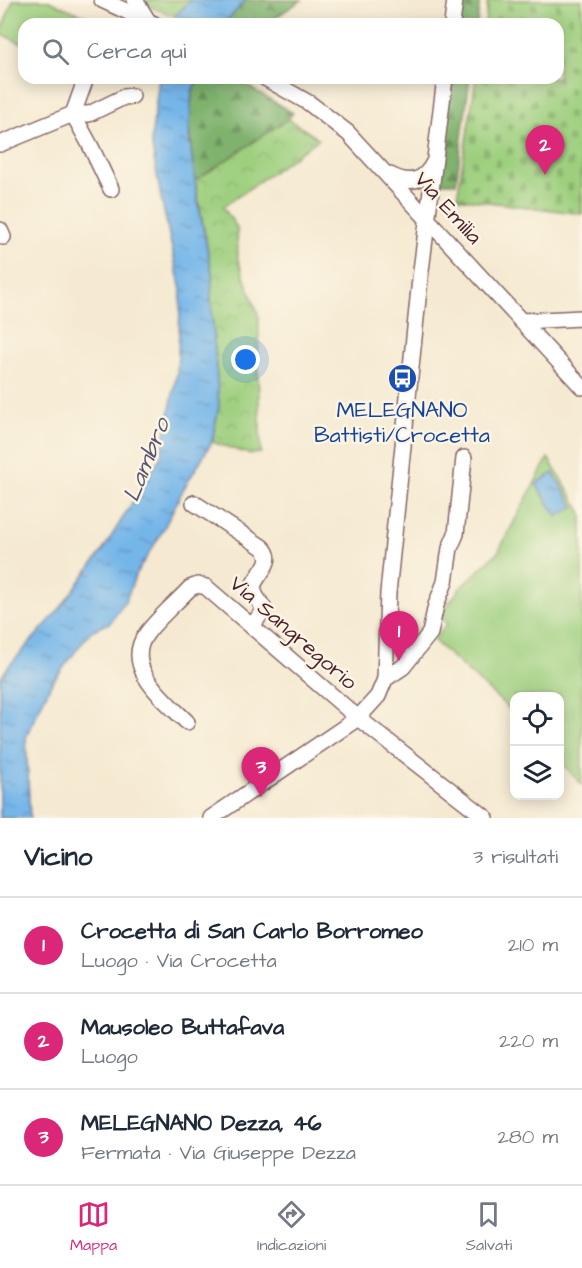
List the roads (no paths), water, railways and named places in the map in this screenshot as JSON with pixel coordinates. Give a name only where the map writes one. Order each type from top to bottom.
[{"type":"street","points":[[102,0],[141,18]]},
{"type":"street","points":[[135,0],[146,18]]},
{"type":"street","points":[[453,18],[455,0]]},
{"type":"street","points":[[84,84],[73,114],[94,151],[111,189]]},
{"type":"street","name":"Via Emilia","points":[[276,84],[309,102],[334,121],[387,173],[582,387]]},
{"type":"street","points":[[211,818],[358,718],[378,696],[385,679],[388,593],[427,218],[444,84]]},
{"type":"street","points":[[0,144],[73,114],[89,114],[124,97],[132,96]]},
{"type":"street","points":[[387,173],[399,180],[413,181],[426,174],[435,159]]},
{"type":"street","points":[[521,321],[582,318]]},
{"type":"street","points":[[385,679],[410,661],[428,638],[433,625],[436,605],[445,582],[450,548],[456,534],[464,458]]},
{"type":"street","points":[[194,503],[265,549],[268,561],[253,586],[253,591],[263,607],[253,626]]},
{"type":"street","name":"Via Sangregorio","points":[[187,722],[148,681],[141,666],[139,651],[149,630],[190,588],[198,585],[204,586],[358,718],[486,818]]},
{"type":"water","points":[[191,0],[246,0],[230,18],[174,18]]},
{"type":"water","points":[[158,84],[195,84],[192,91],[189,135],[197,197],[212,273],[211,300],[219,406],[212,442],[136,574],[126,600],[110,623],[91,631],[51,684],[26,737],[30,818],[0,818],[0,679],[58,611],[103,550],[161,456],[177,373],[181,290],[151,141]]},
{"type":"water","points":[[553,473],[574,507],[557,517],[536,484]]},
{"type":"place","name":"Mausoleo Buttafava","points":[[545,175]]},
{"type":"place","name":"MELEGNANO Battisti/Crocetta","points":[[402,378]]},
{"type":"place","name":"Crocetta di San Carlo Borromeo","points":[[399,661]]},
{"type":"place","name":"MELEGNANO Dezza, 46","points":[[261,797]]},
{"type":"water label","name":"Lambro","points":[[147,460]]}]
